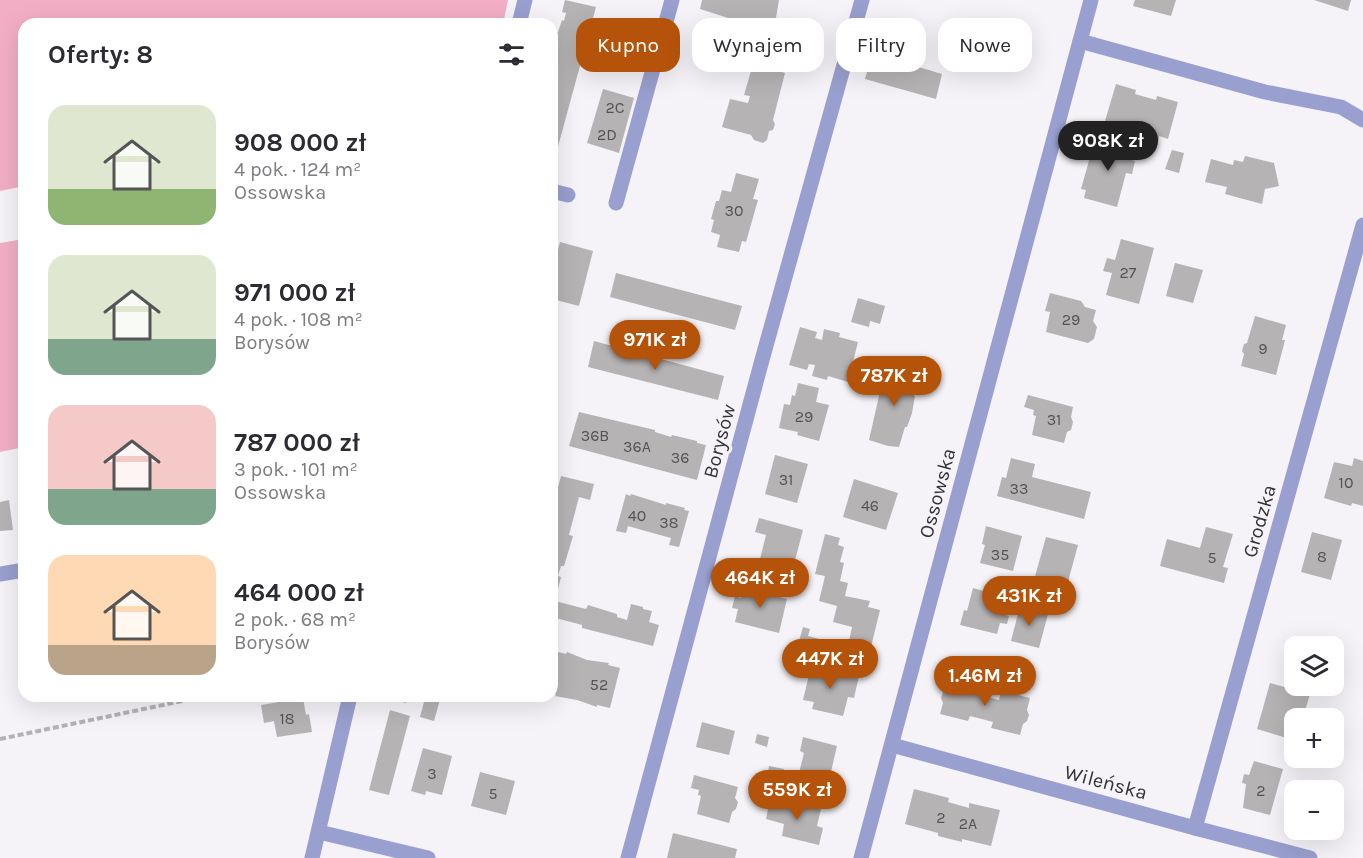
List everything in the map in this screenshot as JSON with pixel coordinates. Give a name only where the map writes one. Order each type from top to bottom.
[{"type":"street","points":[[520,18],[525,0]]},
{"type":"street","points":[[616,203],[672,0]]},
{"type":"street","name":"Borysów","points":[[628,858],[862,0]]},
{"type":"street","name":"Ossowska","points":[[861,858],[1091,0]]},
{"type":"street","points":[[1080,41],[1264,92],[1341,107],[1363,120]]},
{"type":"street","points":[[558,192],[568,195]]},
{"type":"street","name":"Grodzka","points":[[1195,828],[1363,225]]},
{"type":"street","points":[[0,574],[18,571]]},
{"type":"street","points":[[312,858],[349,702]]},
{"type":"street","name":"Wileńska","points":[[892,745],[1310,858]]},
{"type":"street","points":[[319,832],[428,858]]},
{"type":"path","points":[[0,739],[177,702]]},
{"type":"shaded area","points":[[0,0],[508,0],[504,18],[18,18],[18,187],[0,191]]},
{"type":"shaded area","points":[[18,240],[18,448],[0,452],[0,243]]},
{"type":"building","points":[[565,0],[596,7],[593,18],[576,18],[576,72],[578,72],[558,147],[558,32],[566,13],[562,12]]},
{"type":"building","points":[[702,0],[779,0],[776,18],[728,18],[700,9]]},
{"type":"building","points":[[1135,0],[1176,0],[1171,16],[1133,6]]},
{"type":"building","points":[[1314,0],[1351,0],[1348,11]]},
{"type":"building","points":[[926,69],[942,74],[936,99],[865,79],[867,72],[926,72]]},
{"type":"building","points":[[751,72],[785,73],[773,120],[775,124],[763,143],[754,140],[751,135],[722,127],[730,99],[748,103],[750,96],[744,95]]},
{"type":"building","points":[[1116,84],[1136,90],[1135,94],[1156,100],[1157,96],[1178,102],[1168,139],[1159,136],[1158,142],[1113,129],[1114,124],[1105,121]]},
{"type":"building","points":[[603,89],[634,98],[619,153],[587,143]]},
{"type":"building","points":[[1101,138],[1132,146],[1129,159],[1135,161],[1132,174],[1126,173],[1117,207],[1084,198],[1086,190],[1081,189],[1092,150],[1098,151]]},
{"type":"building","points":[[1172,150],[1184,153],[1179,173],[1165,169]]},
{"type":"building","points":[[1245,156],[1274,163],[1279,186],[1265,189],[1262,204],[1225,194],[1227,187],[1205,182],[1211,159],[1233,165],[1234,160],[1243,162]]},
{"type":"building","points":[[736,173],[759,179],[753,199],[758,200],[746,242],[742,241],[739,252],[717,247],[720,235],[711,232],[714,220],[711,219],[716,201],[719,201],[722,190],[731,192]]},
{"type":"building","points":[[1121,239],[1154,248],[1139,304],[1106,295],[1112,273],[1103,271],[1107,258],[1115,260]]},
{"type":"building","points":[[560,242],[593,251],[579,306],[558,301]]},
{"type":"building","points":[[1175,263],[1203,270],[1193,303],[1166,296]]},
{"type":"building","points":[[616,273],[742,306],[735,330],[610,297]]},
{"type":"building","points":[[1050,293],[1081,301],[1085,307],[1096,310],[1093,321],[1097,327],[1094,339],[1088,343],[1046,332],[1050,312],[1045,311]]},
{"type":"building","points":[[858,298],[885,306],[880,324],[870,321],[869,327],[851,322]]},
{"type":"building","points":[[1255,316],[1286,325],[1282,340],[1285,340],[1276,375],[1241,366],[1244,354],[1242,351],[1244,344],[1247,343]]},
{"type":"building","points":[[800,327],[817,332],[815,338],[822,340],[824,329],[840,333],[839,337],[858,342],[848,382],[828,376],[827,380],[812,376],[815,365],[809,364],[807,370],[789,365]]},
{"type":"building","points":[[594,341],[724,376],[718,400],[588,367]]},
{"type":"building","points":[[888,367],[899,368],[918,375],[913,395],[915,396],[912,413],[899,447],[869,440]]},
{"type":"building","points":[[798,383],[819,388],[816,402],[829,405],[819,441],[797,435],[798,432],[779,428],[784,404],[790,405]]},
{"type":"building","points":[[1028,395],[1073,407],[1071,430],[1067,432],[1064,443],[1032,435],[1036,416],[1033,415],[1034,410],[1024,407]]},
{"type":"building","points":[[579,412],[706,445],[697,480],[569,446]]},
{"type":"building","points":[[775,455],[808,464],[797,503],[765,494]]},
{"type":"building","points":[[1011,458],[1035,464],[1032,477],[1091,492],[1084,519],[997,496],[1002,477],[1006,478]]},
{"type":"building","points":[[1354,458],[1363,461],[1363,506],[1352,503],[1351,506],[1324,498],[1334,462],[1352,466]]},
{"type":"building","points":[[561,476],[594,484],[590,500],[579,497],[569,535],[573,536],[564,566],[561,566],[558,576],[558,487]]},
{"type":"building","points":[[854,479],[898,493],[886,530],[843,517]]},
{"type":"building","points":[[626,494],[685,508],[684,510],[689,511],[679,547],[669,545],[671,538],[628,526],[626,533],[616,531]]},
{"type":"building","points":[[9,500],[13,530],[0,531],[0,502]]},
{"type":"building","points":[[759,518],[803,530],[793,568],[760,559],[766,535],[755,532]]},
{"type":"building","points":[[986,526],[1022,536],[1013,571],[980,563],[985,545],[982,544]]},
{"type":"building","points":[[1206,527],[1233,534],[1223,567],[1228,568],[1224,583],[1160,566],[1167,539],[1200,548]]},
{"type":"building","points":[[1312,532],[1342,540],[1331,580],[1301,572]]},
{"type":"building","points":[[825,534],[840,538],[838,545],[844,547],[840,562],[844,563],[840,581],[848,583],[845,596],[870,601],[868,607],[880,610],[871,647],[849,641],[852,627],[833,622],[837,606],[819,601],[825,576],[815,574]]},
{"type":"building","points":[[1046,537],[1078,545],[1066,589],[1034,580]]},
{"type":"building","points":[[744,585],[775,593],[775,596],[787,599],[779,633],[735,622],[738,609],[732,608],[735,596],[741,598]]},
{"type":"building","points":[[973,588],[1007,598],[1003,614],[1009,616],[1007,624],[1000,623],[997,634],[960,625],[964,610],[967,611]]},
{"type":"building","points":[[558,602],[586,609],[588,605],[617,614],[617,617],[627,620],[631,604],[652,611],[649,622],[659,625],[653,646],[582,628],[582,625],[558,619]]},
{"type":"building","points":[[1020,606],[1048,614],[1039,648],[1011,641]]},
{"type":"building","points":[[803,627],[810,629],[808,636],[823,640],[819,654],[797,648]]},
{"type":"building","points":[[558,652],[566,654],[567,652],[587,660],[609,663],[608,665],[620,668],[610,708],[597,705],[597,707],[558,697]]},
{"type":"building","points":[[815,665],[859,676],[854,698],[848,697],[843,716],[812,709],[814,702],[803,700],[809,675],[812,675]]},
{"type":"building","points":[[950,677],[978,685],[976,694],[987,697],[999,700],[1001,691],[1030,698],[1027,710],[1029,715],[1020,735],[991,728],[993,722],[982,719],[970,716],[968,721],[940,714],[943,703],[941,698],[947,689]]},
{"type":"building","points":[[1270,683],[1284,687],[1284,696],[1309,696],[1306,708],[1284,708],[1284,737],[1257,729]]},
{"type":"building","points":[[304,702],[306,715],[309,714],[312,732],[277,737],[274,721],[264,723],[261,705]]},
{"type":"building","points":[[424,702],[439,702],[434,721],[420,717]]},
{"type":"building","points":[[390,710],[410,716],[389,795],[369,790]]},
{"type":"building","points":[[702,722],[735,731],[729,755],[696,747]]},
{"type":"building","points":[[757,734],[769,737],[767,747],[755,743]]},
{"type":"building","points":[[803,737],[837,746],[829,780],[799,773],[804,753],[800,751]]},
{"type":"building","points":[[423,748],[452,756],[442,795],[426,791],[425,795],[411,791]]},
{"type":"building","points":[[1254,761],[1283,769],[1270,815],[1243,808],[1246,784],[1242,783],[1244,774],[1249,775]]},
{"type":"building","points":[[769,766],[784,769],[782,779],[767,776]]},
{"type":"building","points":[[480,772],[515,781],[506,815],[471,806]]},
{"type":"building","points":[[694,775],[738,787],[735,798],[738,802],[729,823],[697,814],[701,796],[698,795],[699,790],[691,788]]},
{"type":"building","points":[[914,789],[949,798],[948,802],[969,808],[969,803],[1000,810],[991,846],[938,836],[938,833],[905,824]]},
{"type":"building","points":[[777,801],[789,804],[790,801],[821,809],[817,826],[823,828],[819,845],[782,836],[784,824],[766,819],[769,804],[776,805]]},
{"type":"building","points":[[673,833],[737,849],[735,858],[667,858]]}]
